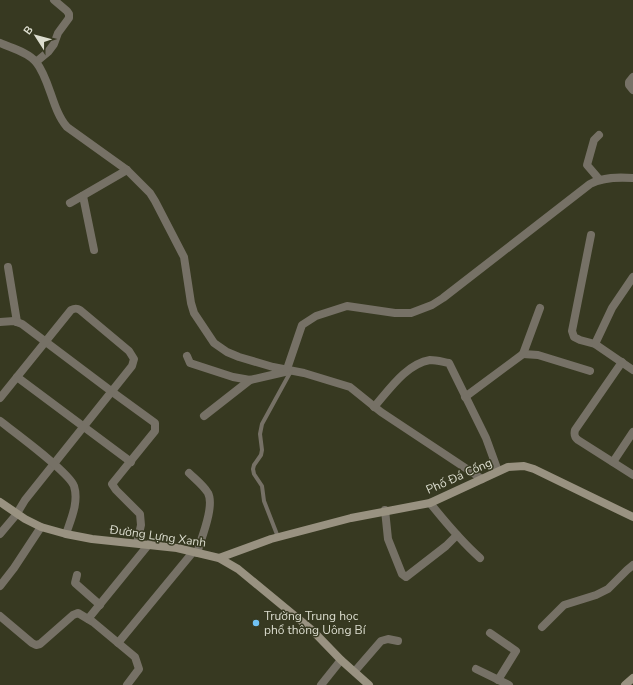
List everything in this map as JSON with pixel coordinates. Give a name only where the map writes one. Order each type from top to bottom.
[{"type":"street","points":[[36,62],[48,52],[54,44],[58,33],[68,18],[69,14],[67,11],[54,0]]},
{"type":"street","points":[[0,44],[25,54],[36,62],[64,123],[72,131],[127,170],[150,192],[182,250],[186,264],[194,314],[211,339],[220,348],[231,355],[350,387],[374,407],[482,479]]},
{"type":"street","points":[[633,77],[629,82],[629,85],[633,90]]},
{"type":"street","points":[[599,135],[594,140],[587,163],[599,179]]},
{"type":"street","points":[[70,203],[127,170]]},
{"type":"street","points":[[289,370],[299,332],[306,322],[329,311],[347,306],[404,314],[421,310],[432,305],[547,218],[582,189],[599,179],[633,178]]},
{"type":"street","points":[[83,196],[94,250]]},
{"type":"street","points":[[591,235],[572,331],[574,337],[595,344],[633,370]]},
{"type":"street","points":[[8,267],[18,322]]},
{"type":"street","points":[[595,344],[612,308],[633,277]]},
{"type":"street","points":[[0,398],[71,310],[78,308],[128,351],[134,360],[132,366],[25,500],[16,515],[0,534]]},
{"type":"street","points":[[465,397],[523,354],[540,308]]},
{"type":"street","points":[[0,322],[18,322],[156,423],[155,431],[112,484],[140,514],[141,525],[137,543]]},
{"type":"street","points":[[523,354],[538,355],[590,370]]},
{"type":"street","points":[[187,356],[193,364],[233,377],[250,380]]},
{"type":"street","points":[[374,407],[410,369],[431,360],[449,363],[486,438],[498,471]]},
{"type":"street","points":[[622,362],[575,430],[574,434],[578,440],[633,475]]},
{"type":"street","points":[[204,416],[250,380],[289,370]]},
{"type":"street","points":[[17,378],[131,462]]},
{"type":"street","points":[[0,421],[54,464],[71,480],[74,485],[74,508],[66,534]]},
{"type":"street","points":[[614,462],[633,432]]},
{"type":"street","name":"Phố Đá Cổng","points":[[219,558],[278,537],[350,518],[385,510],[430,503],[498,471],[514,466],[524,466],[541,472],[633,517]]},
{"type":"street","points":[[118,643],[195,552],[209,510],[210,501],[204,487],[188,473]]},
{"type":"street","name":"Đường Lựng Xanh","points":[[0,502],[16,515],[41,527],[66,534],[92,539],[149,544],[219,558],[238,569],[312,630],[341,660],[369,685]]},
{"type":"street","points":[[430,503],[457,535],[480,558]]},
{"type":"street","points":[[385,510],[388,539],[402,574],[406,577],[446,546],[457,535]]},
{"type":"street","points":[[0,586],[14,568],[41,527]]},
{"type":"street","points":[[88,619],[149,544]]},
{"type":"street","points":[[542,627],[564,605],[585,599],[608,589],[633,565]]},
{"type":"street","points":[[77,575],[75,583],[100,605]]},
{"type":"street","points":[[0,616],[36,645],[45,640],[72,614],[78,613],[88,619],[135,657],[138,665],[137,672],[126,685]]},
{"type":"street","points":[[490,633],[516,651],[498,680]]},
{"type":"street","points":[[355,671],[381,641],[388,639],[398,641]]},
{"type":"street","points":[[321,685],[341,660]]},
{"type":"street","points":[[476,669],[509,685]]},
{"type":"street","points":[[625,685],[633,678]]},
{"type":"lane","points":[[278,537],[264,501],[262,486],[254,474],[253,469],[261,455],[262,450],[260,434],[262,424],[289,370]]},
{"type":"place","name":"Trường Trung học phổ thông Uông Bí","points":[[256,623]]}]
